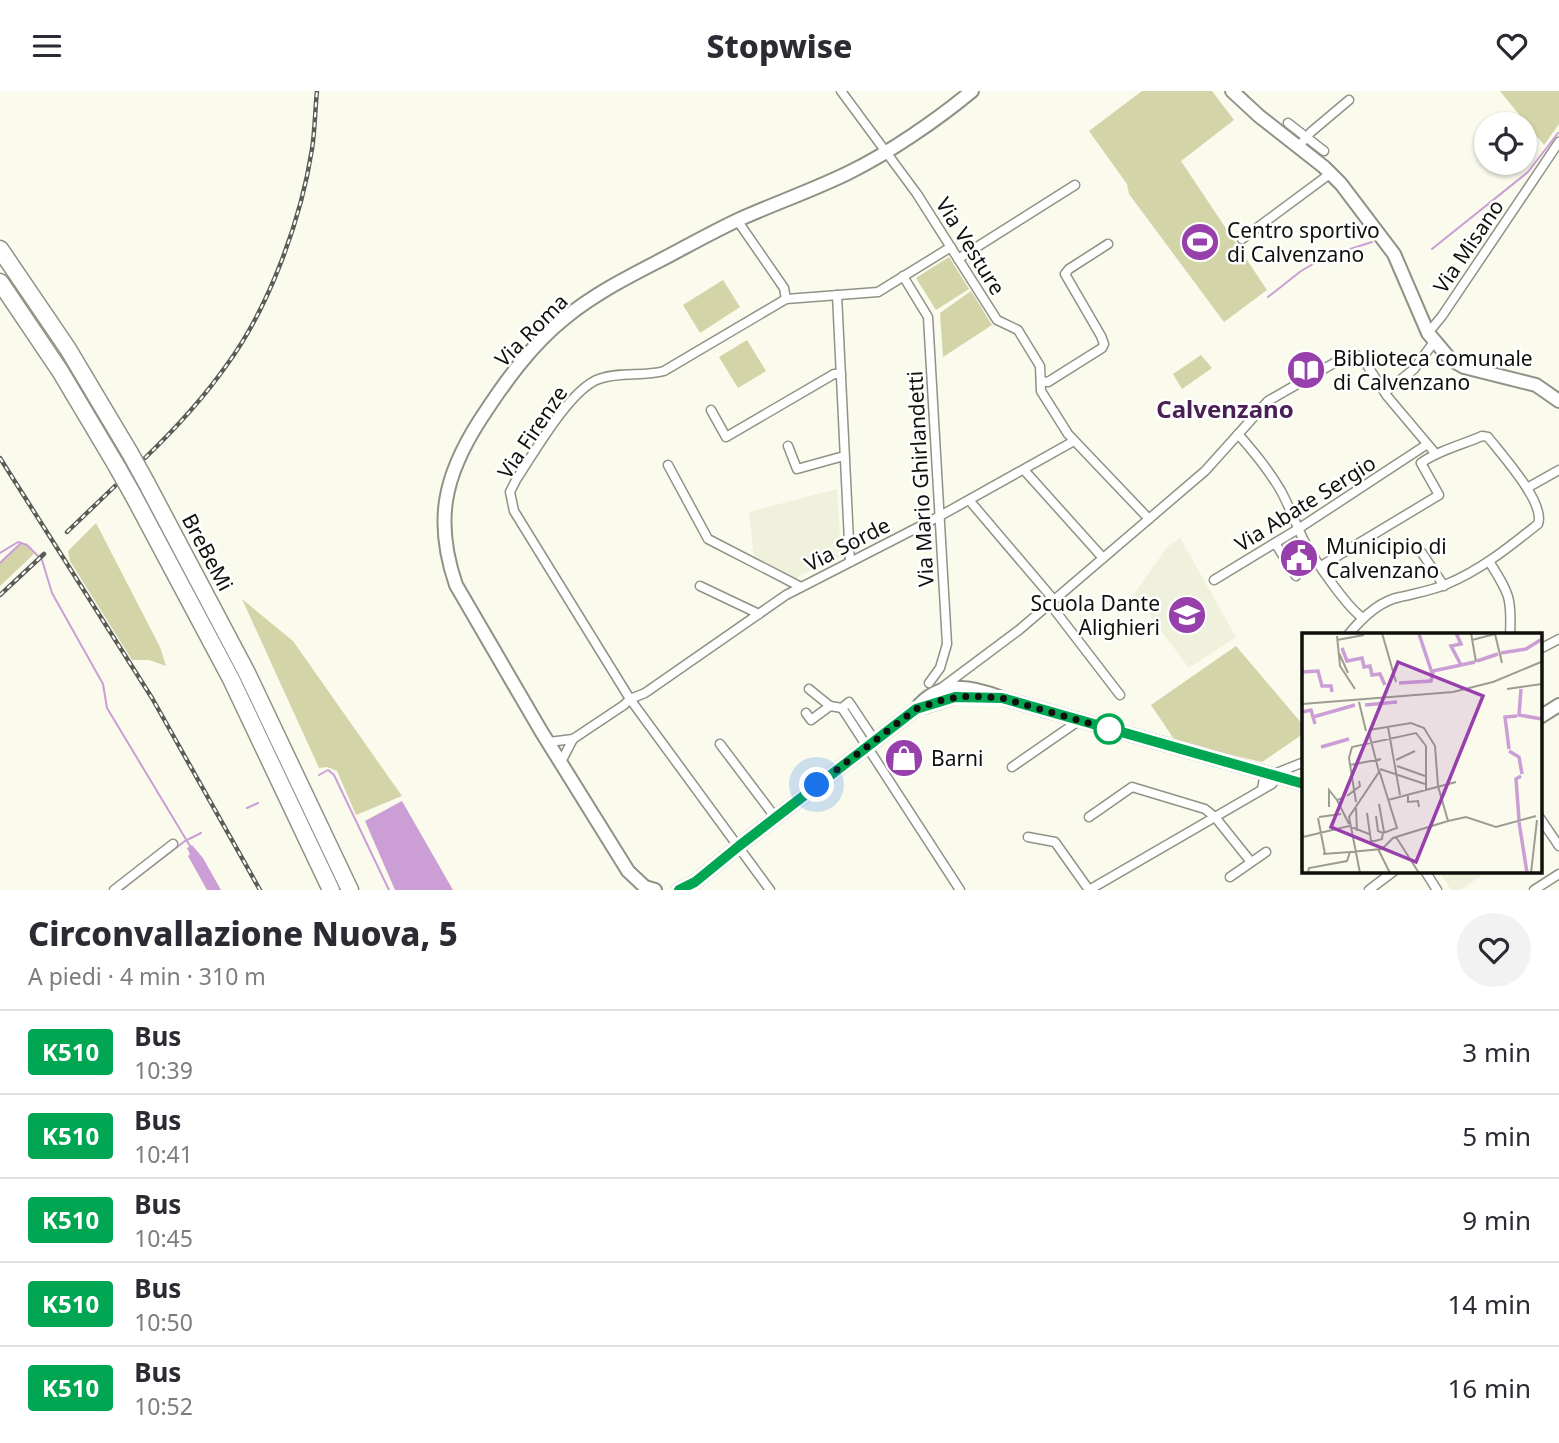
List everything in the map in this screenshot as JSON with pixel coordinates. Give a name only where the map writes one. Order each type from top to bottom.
[{"type":"highway","name":"BreBeMi","points":[[0,249],[68,349],[146,482],[247,673],[351,890]]},
{"type":"highway","name":"BreBeMi","points":[[0,282],[60,371],[117,465],[231,679],[331,890]]},
{"type":"street","name":"Via Vesture","points":[[841,91],[886,151],[997,320],[1018,330],[1040,366],[1041,391],[1074,441],[1149,519]]},
{"type":"street","name":"Via Roma","points":[[648,889],[628,871],[456,585],[448,561],[444,531],[447,487],[455,464],[466,441],[513,373],[563,319],[602,290],[737,220],[848,173],[955,106],[972,91]]},
{"type":"street","points":[[1232,91],[1259,116],[1324,151]]},
{"type":"street","points":[[1302,141],[1349,100]]},
{"type":"street","points":[[1288,124],[1331,173],[1394,254],[1431,337],[1450,359],[1464,367],[1536,385],[1559,401]]},
{"type":"street","name":"Via Misano","points":[[1385,392],[1414,369],[1442,316],[1559,142]]},
{"type":"street","points":[[1242,239],[1331,173]]},
{"type":"street","points":[[958,259],[1074,184]]},
{"type":"street","points":[[737,220],[784,288],[786,299]]},
{"type":"street","points":[[1041,381],[1048,382],[1102,348],[1104,344],[1065,274],[1108,244]]},
{"type":"street","name":"Via Firenze","points":[[770,890],[630,699],[514,511],[510,492],[574,396],[586,386],[614,375],[664,372],[786,299],[878,292],[951,247]]},
{"type":"street","name":"Via Mario Ghirlandetti","points":[[903,276],[929,317],[947,644],[940,668],[945,690]]},
{"type":"street","points":[[837,295],[850,562]]},
{"type":"street","points":[[679,890],[693,886],[775,817],[916,709],[945,690],[1205,471],[1268,401],[1320,370],[1355,354],[1366,362],[1385,392],[1434,453]]},
{"type":"street","points":[[711,410],[726,437],[834,374],[841,374]]},
{"type":"street","points":[[1238,434],[1262,462],[1280,490],[1298,529],[1321,566],[1354,611],[1363,618]]},
{"type":"street","points":[[1321,566],[1439,495],[1422,463],[1434,453],[1445,452],[1482,436],[1488,436],[1527,488],[1539,514],[1538,524],[1490,563],[1444,586],[1386,602],[1363,618],[1350,633]]},
{"type":"street","name":"Via Sorde","points":[[668,465],[708,539],[801,587],[969,501],[1074,441]]},
{"type":"street","name":"Via Abate Sergio","points":[[1213,580],[1415,455],[1426,445]]},
{"type":"street","points":[[788,446],[797,470],[844,456]]},
{"type":"street","points":[[1024,470],[1103,558]]},
{"type":"street","points":[[1527,488],[1559,470]]},
{"type":"street","points":[[969,501],[1052,602],[1120,695]]},
{"type":"street","points":[[1275,543],[1296,576]]},
{"type":"street","points":[[1422,553],[1444,586]]},
{"type":"street","points":[[1490,563],[1507,589],[1511,606],[1510,633]]},
{"type":"street","points":[[700,586],[759,614]]},
{"type":"street","points":[[549,742],[573,739],[801,587]]},
{"type":"street","points":[[1542,648],[1559,639]]},
{"type":"street","points":[[945,690],[971,667]]},
{"type":"street","points":[[971,667],[971,678],[978,689]]},
{"type":"street","points":[[809,689],[830,706],[842,708],[849,702],[960,890]]},
{"type":"street","points":[[945,690],[978,689],[1302,784]]},
{"type":"street","points":[[945,690],[1002,698]]},
{"type":"street","points":[[1542,716],[1559,705]]},
{"type":"street","points":[[806,713],[811,720],[830,706]]},
{"type":"street","points":[[1012,767],[1080,720]]},
{"type":"street","points":[[561,762],[573,739]]},
{"type":"street","points":[[720,744],[775,817]]},
{"type":"street","points":[[1028,837],[1055,842],[1089,890],[1262,789],[1264,778],[1302,763]]},
{"type":"street","points":[[1089,817],[1132,787],[1205,809],[1251,862]]},
{"type":"street","points":[[1542,821],[1559,846]]},
{"type":"street","points":[[114,890],[173,844]]},
{"type":"street","points":[[1230,877],[1266,852]]},
{"type":"street","points":[[1369,890],[1391,873]]},
{"type":"street","points":[[1426,873],[1437,890]]},
{"type":"street","points":[[1534,890],[1559,874]]},
{"type":"shaded area","points":[[837,489],[841,557],[793,579],[754,558],[749,512]]},
{"type":"shaded area","name":"Scuola Dante Alighieri","points":[[1180,538],[1236,637],[1189,668],[1134,594],[1168,546]]},
{"type":"shaded area","points":[[402,801],[453,890],[395,890],[365,821]]},
{"type":"shaded area","points":[[192,845],[203,858],[221,890],[207,890],[188,856],[190,854],[187,848]]},
{"type":"shaded area","points":[[1440,873],[1484,873],[1461,890],[1451,890]]},
{"type":"green space","name":"Centro sportivo di Calvenzano","points":[[1142,91],[1212,91],[1234,120],[1181,161],[1267,290],[1224,322],[1129,194],[1127,184],[1089,131]]},
{"type":"green space","points":[[1500,91],[1559,91],[1559,124],[1544,145],[1537,136],[1537,112],[1517,112]]},
{"type":"green space","points":[[949,257],[969,289],[936,310],[916,278]]},
{"type":"green space","points":[[723,280],[740,307],[700,333],[683,305]]},
{"type":"green space","points":[[971,291],[992,325],[943,357],[940,313]]},
{"type":"green space","points":[[747,340],[766,371],[738,388],[719,357]]},
{"type":"green space","points":[[1201,355],[1212,368],[1182,389],[1173,374]]},
{"type":"green space","points":[[96,523],[160,647],[166,666],[149,660],[132,660],[70,561],[68,551]]},
{"type":"green space","points":[[21,544],[26,545],[34,554],[0,586],[0,564]]},
{"type":"green space","points":[[242,599],[293,641],[402,796],[356,815],[337,771],[327,767],[319,768]]},
{"type":"green space","points":[[1236,646],[1302,724],[1302,735],[1262,762],[1176,742],[1151,705]]},
{"type":"waterway","points":[[1432,249],[1528,172],[1558,133]]},
{"type":"waterway","points":[[1268,297],[1301,271],[1325,257],[1372,242]]},
{"type":"waterway","points":[[0,553],[18,542],[27,545],[42,560],[52,593],[103,684],[107,708],[190,846]]},
{"type":"waterway","points":[[0,563],[20,544]]},
{"type":"waterway","points":[[319,775],[328,770],[334,775],[389,890]]},
{"type":"waterway","points":[[247,808],[258,803]]},
{"type":"waterway","points":[[121,890],[185,841],[201,833]]},
{"type":"railway","points":[[145,458],[188,414],[217,379],[242,343],[269,291],[291,234],[307,176],[317,91]]},
{"type":"railway","points":[[0,458],[152,698],[260,890]]},
{"type":"railway","points":[[67,532],[115,486]]},
{"type":"railway","points":[[0,595],[44,554]]},
{"type":"bus line","name":"K510","points":[[679,890],[695,882],[916,709],[945,699],[970,696],[1002,698],[1302,783]]},
{"type":"place","name":"Centro sportivo di Calvenzano","points":[[1200,242]]},
{"type":"place","name":"Biblioteca comunale di Calvenzano","points":[[1306,370]]},
{"type":"place","name":"Municipio di Calvenzano","points":[[1299,558]]},
{"type":"place","name":"Scuola Dante Alighieri","points":[[1187,615]]},
{"type":"place","name":"Barni","points":[[904,758]]},
{"type":"district","name":"Calvenzano","points":[[1225,408]]},
{"type":"route","points":[[817,785],[916,709],[945,699],[970,696],[1002,698],[1109,729]]}]
